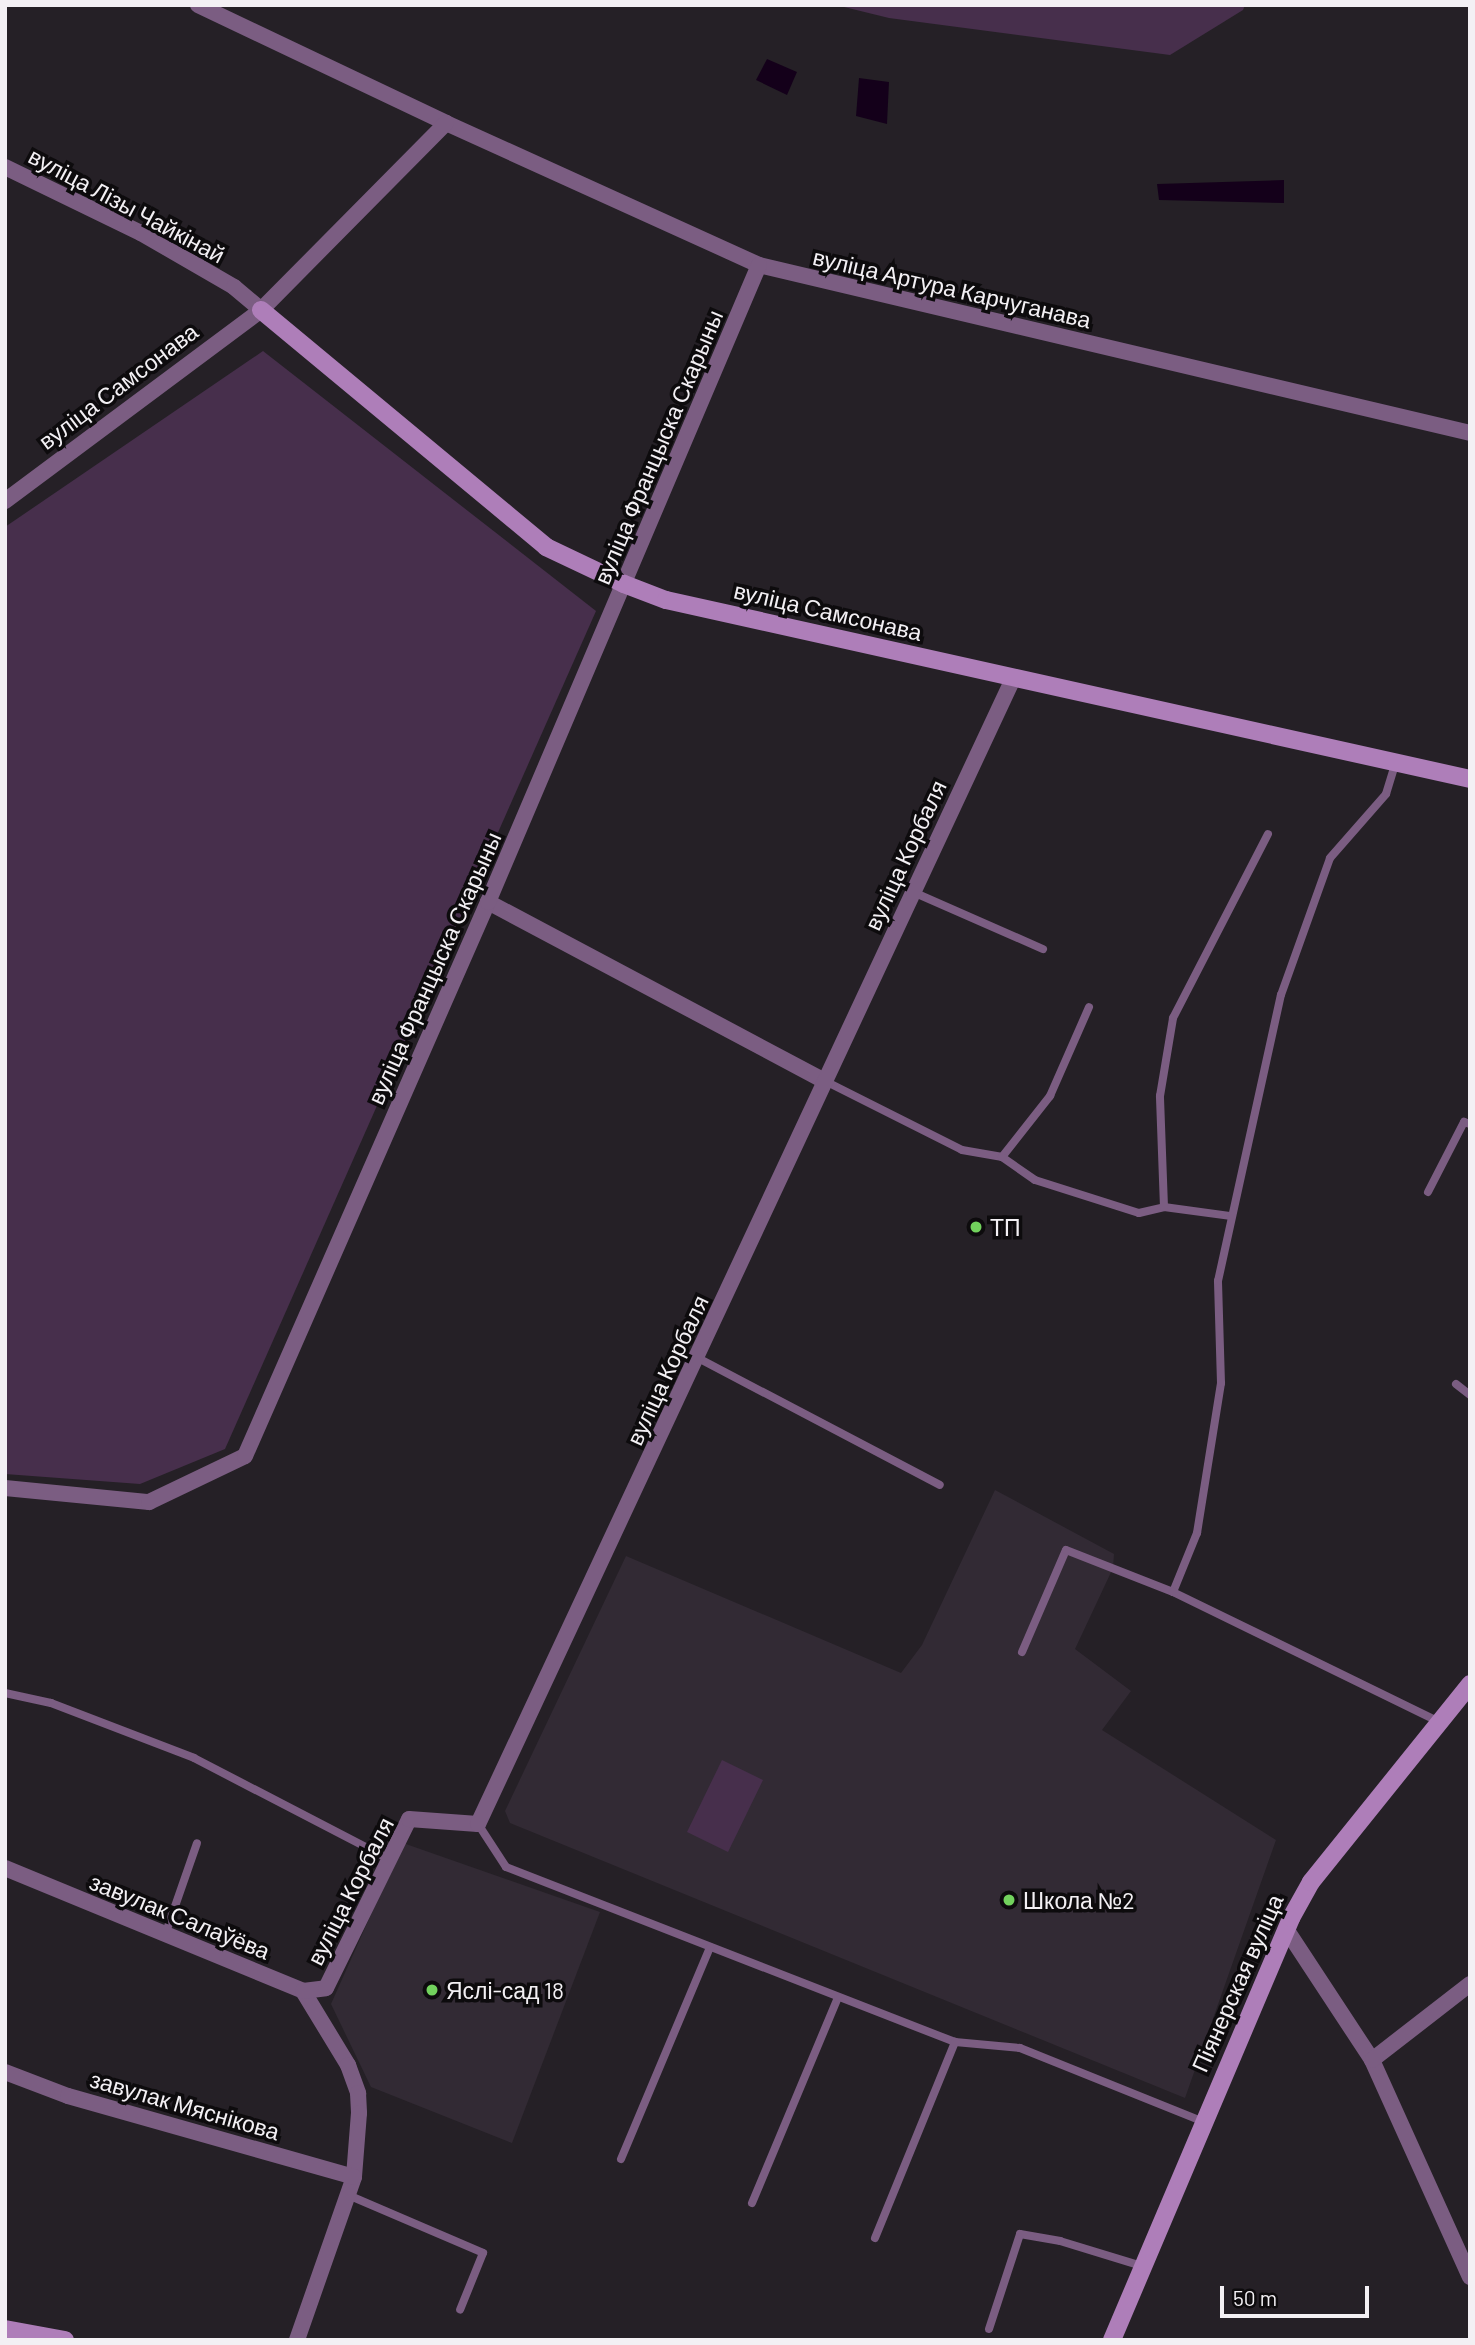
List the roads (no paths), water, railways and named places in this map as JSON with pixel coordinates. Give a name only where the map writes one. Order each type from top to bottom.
[{"type":"street","name":"вуліца Артура Карчуганава","points":[[198,5],[446,123],[759,265],[1470,433]]},
{"type":"street","name":"вуліца Самсонава","points":[[5,501],[261,310],[446,123]]},
{"type":"street","name":"вуліца Лізы Чайкінай","points":[[5,167],[141,233],[234,287],[261,310]]},
{"type":"street","name":"вуліца Францыска Скарыны","points":[[5,1488],[149,1502],[245,1456],[488,902],[759,265]]},
{"type":"street","name":"вуліца Самсонава","points":[[261,310],[546,547],[624,584],[666,600],[1470,779]]},
{"type":"street","name":"вуліца Корбаля","points":[[303,1991],[326,1988],[409,1819],[478,1824],[698,1358],[1013,678]]},
{"type":"street","points":[[488,902],[825,1081]]},
{"type":"street","name":"Піянерская вуліца","points":[[1112,2340],[1202,2121],[1286,1928],[1311,1882],[1470,1684]]},
{"type":"street","name":"завулак Салаўёва","points":[[5,1868],[303,1991]]},
{"type":"street","points":[[1286,1928],[1372,2060],[1470,2277]]},
{"type":"street","points":[[1372,2060],[1470,1984]]},
{"type":"street","points":[[297,2340],[354,2177],[358,2093],[348,2065],[303,1991]]},
{"type":"street","name":"завулак Мяснікова","points":[[5,2072],[68,2096],[354,2177]]},
{"type":"street","points":[[5,2329],[65,2340]]},
{"type":"lane","points":[[1173,1592],[1197,1533],[1222,1383],[1218,1282],[1281,995],[1330,858],[1387,794],[1396,762]]},
{"type":"lane","points":[[1164,1208],[1160,1096],[1173,1018],[1268,834]]},
{"type":"lane","points":[[913,892],[1042,948]]},
{"type":"lane","points":[[1002,1157],[1050,1096],[1089,1007]]},
{"type":"lane","points":[[825,1081],[962,1150],[1002,1157],[1035,1180],[1139,1213],[1164,1208],[1231,1216]]},
{"type":"lane","points":[[1427,1192],[1464,1122],[1470,1124]]},
{"type":"lane","points":[[698,1358],[940,1485]]},
{"type":"lane","points":[[1456,1384],[1470,1395]]},
{"type":"lane","points":[[1022,1652],[1066,1550],[1173,1592],[1438,1721]]},
{"type":"lane","points":[[5,1693],[51,1703],[194,1758],[389,1859]]},
{"type":"lane","points":[[478,1824],[506,1867],[954,2042],[1020,2048],[1202,2121]]},
{"type":"lane","points":[[165,1935],[197,1843]]},
{"type":"lane","points":[[621,2159],[710,1947]]},
{"type":"lane","points":[[752,2203],[838,1997]]},
{"type":"lane","points":[[875,2238],[954,2042]]},
{"type":"lane","points":[[348,2195],[483,2253],[460,2310]]},
{"type":"lane","points":[[989,2329],[1020,2234],[1060,2241],[1142,2266]]},
{"type":"place","name":"ТП","points":[[976,1227]]},
{"type":"place","name":"Школа №2","points":[[1009,1900]]},
{"type":"place","name":"Яслі-сад 18","points":[[432,1990]]}]
